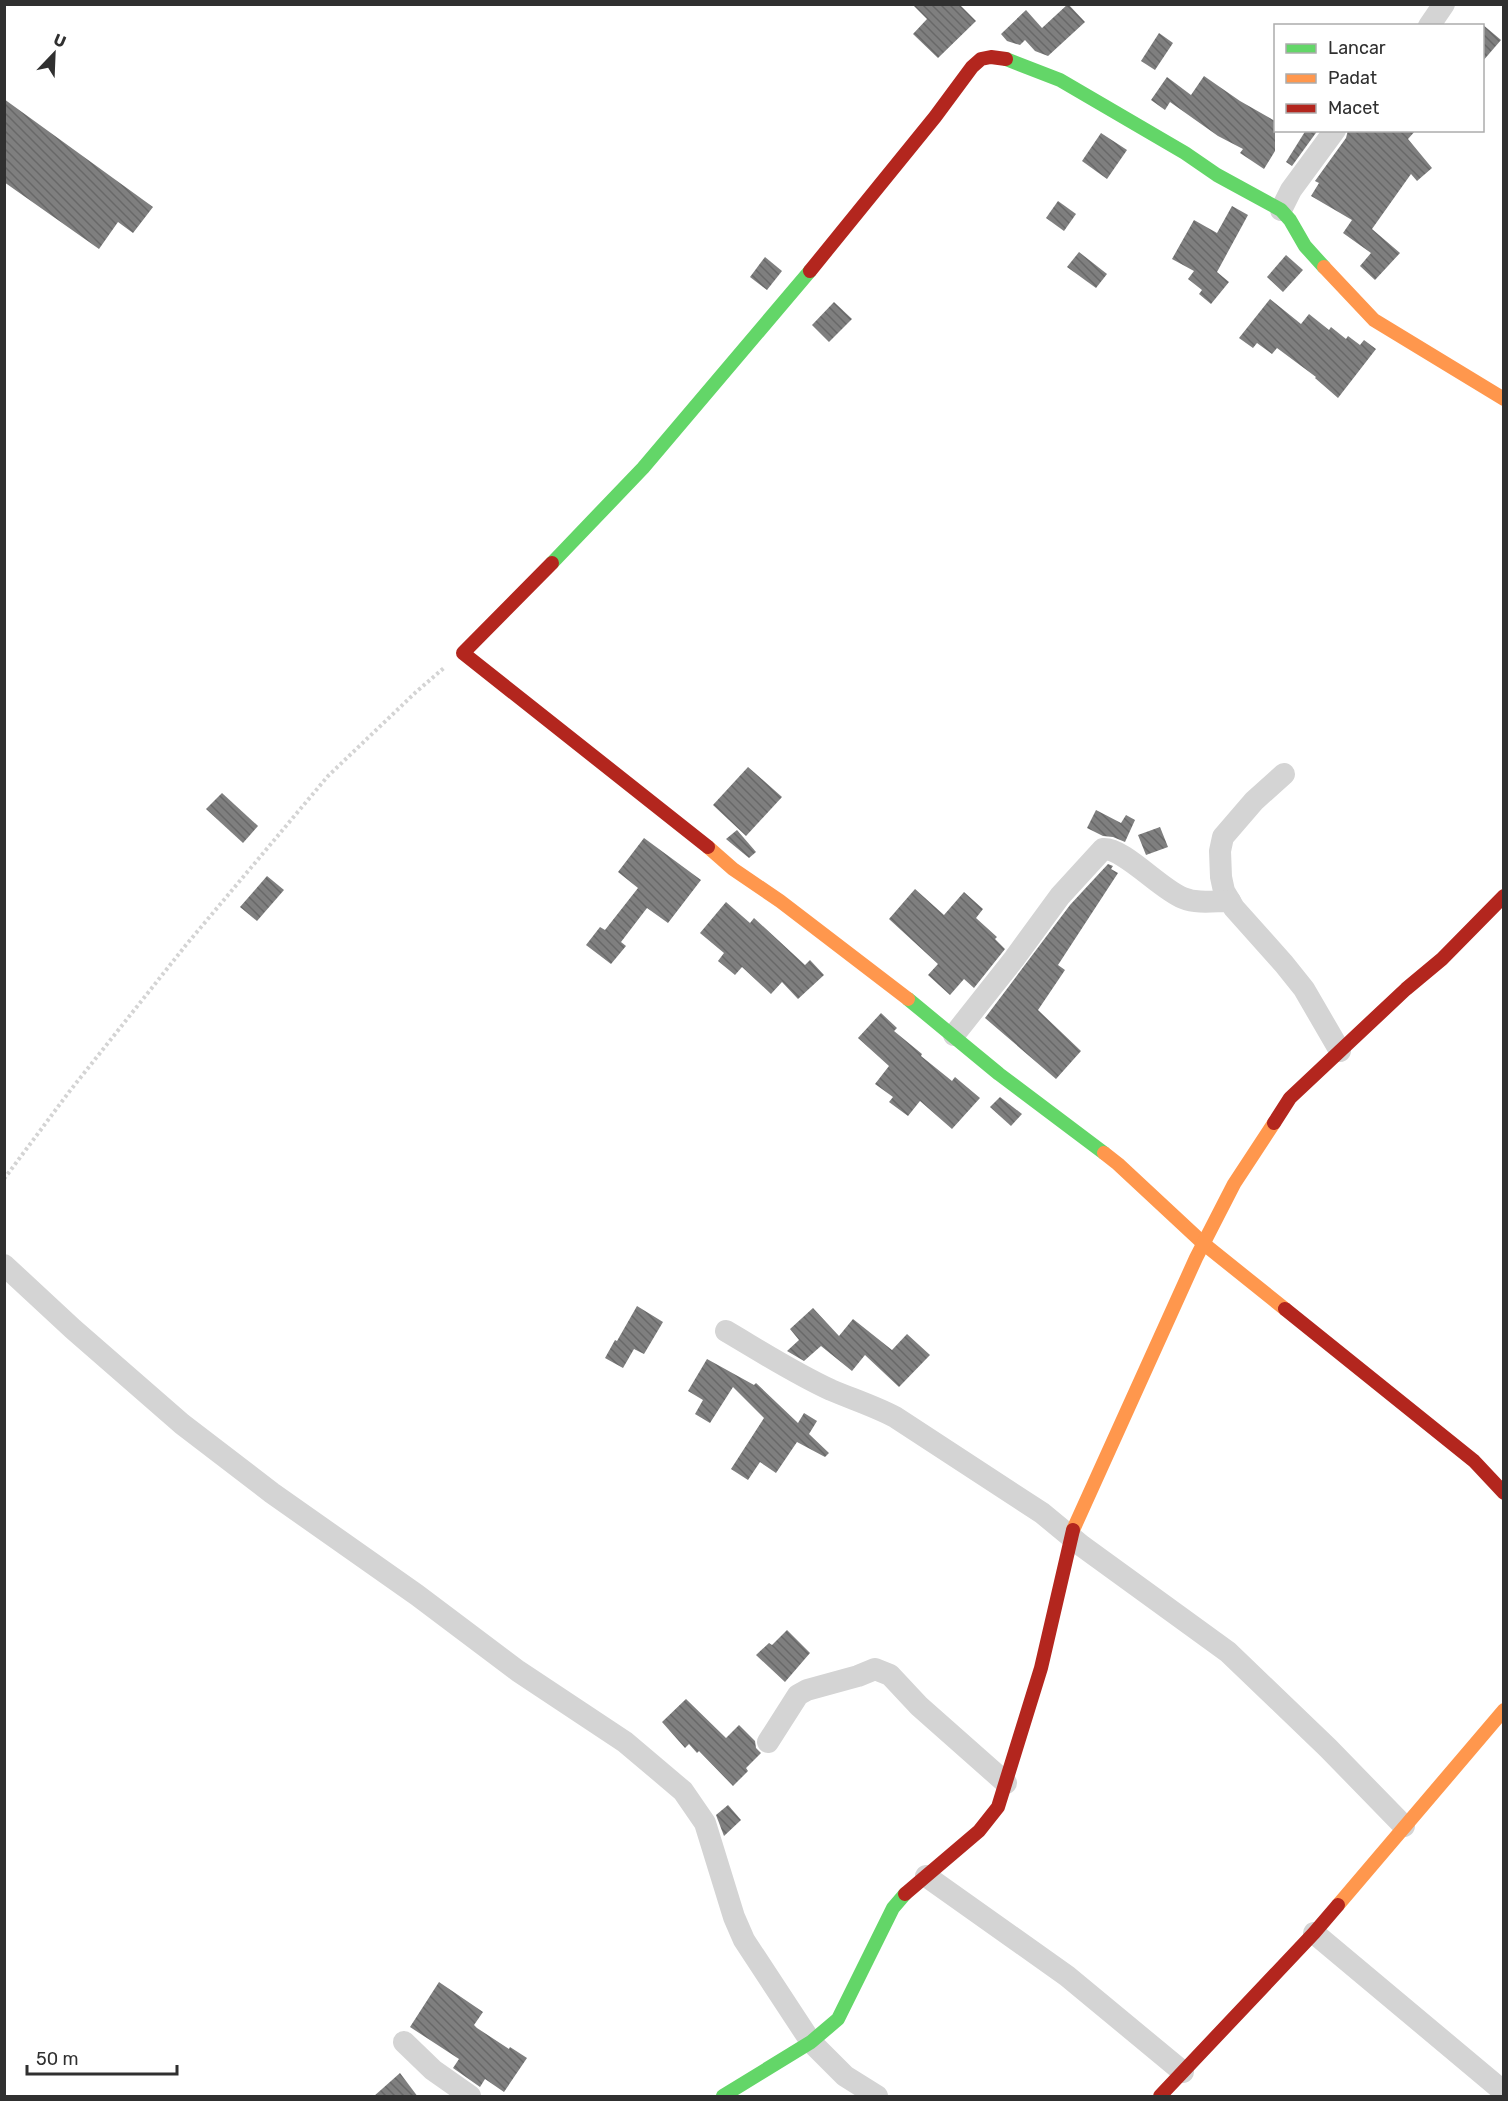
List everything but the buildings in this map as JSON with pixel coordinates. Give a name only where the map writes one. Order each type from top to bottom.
[{"type":"street","points":[[1430,24],[1444,4]]},
{"type":"street","points":[[1503,399],[1374,320],[1305,246],[1290,220],[1281,210],[1217,175],[1185,153],[1059,80],[1005,59],[991,57],[981,59],[972,67],[935,117],[812,268],[643,468],[463,653],[734,869],[789,908],[954,1035],[999,1074],[1118,1164],[1204,1244],[1474,1461],[1503,1493]]},
{"type":"street","points":[[1281,210],[1291,190],[1334,132]]},
{"type":"street","points":[[1284,774],[1254,801],[1223,837],[1220,851],[1221,877],[1224,891],[1234,908],[1284,963],[1304,989],[1340,1051]]},
{"type":"street","points":[[954,1035],[1060,896],[1103,849],[1108,848],[1123,856],[1163,887],[1182,897],[1203,902],[1230,901]]},
{"type":"street","points":[[723,2097],[811,2042],[832,2026],[838,2019],[893,1908],[909,1890],[986,1824],[998,1807],[1041,1668],[1070,1536],[1204,1244],[1234,1184],[1290,1098],[1406,989],[1442,959],[1503,896]]},
{"type":"street","points":[[4,1265],[73,1329],[191,1431],[272,1493],[417,1595],[518,1671],[625,1742],[683,1791],[705,1823],[730,1906],[744,1940],[811,2042],[845,2076],[877,2097]]},
{"type":"street","points":[[726,1331],[806,1378],[895,1417],[1042,1513],[1228,1652],[1328,1748],[1404,1826]]},
{"type":"street","points":[[768,1742],[798,1695],[807,1690],[875,1669],[890,1675],[919,1706],[1006,1783]]},
{"type":"street","points":[[1160,2097],[1314,1932],[1503,1711]]},
{"type":"street","points":[[926,1876],[1067,1976],[1183,2072]]},
{"type":"street","points":[[1314,1932],[1503,2092]]},
{"type":"street","points":[[404,2042],[433,2070],[470,2097]]},
{"type":"path","points":[[4,1179],[69,1092],[186,945],[328,776],[416,692],[463,653]]},
{"type":"traffic: fast","points":[[1006,59],[1060,80],[1185,153],[1217,175],[1281,210],[1290,220],[1305,246],[1324,267]]},
{"type":"traffic: fast","points":[[552,563],[643,468],[810,271]]},
{"type":"traffic: fast","points":[[908,999],[999,1074],[1104,1153]]},
{"type":"traffic: fast","points":[[723,2096],[811,2042],[838,2019],[893,1908],[905,1894]]},
{"type":"traffic: slow","points":[[1324,267],[1374,320],[1504,399]]},
{"type":"traffic: slow","points":[[708,847],[733,869],[780,901],[908,999]]},
{"type":"traffic: slow","points":[[1073,1530],[1196,1258],[1234,1184],[1274,1123]]},
{"type":"traffic: slow","points":[[1104,1153],[1204,1244],[1285,1309]]},
{"type":"traffic: slow","points":[[1338,1905],[1504,1710]]},
{"type":"traffic: jam","points":[[810,271],[935,117],[972,67],[981,59],[991,57],[1006,59]]},
{"type":"traffic: jam","points":[[552,563],[463,653],[708,847]]},
{"type":"traffic: jam","points":[[1274,1123],[1290,1098],[1406,989],[1442,959],[1504,896]]},
{"type":"traffic: jam","points":[[1285,1309],[1474,1461],[1504,1493]]},
{"type":"traffic: jam","points":[[905,1894],[979,1831],[998,1807],[1041,1668],[1073,1530]]},
{"type":"traffic: jam","points":[[1160,2096],[1338,1905]]}]
